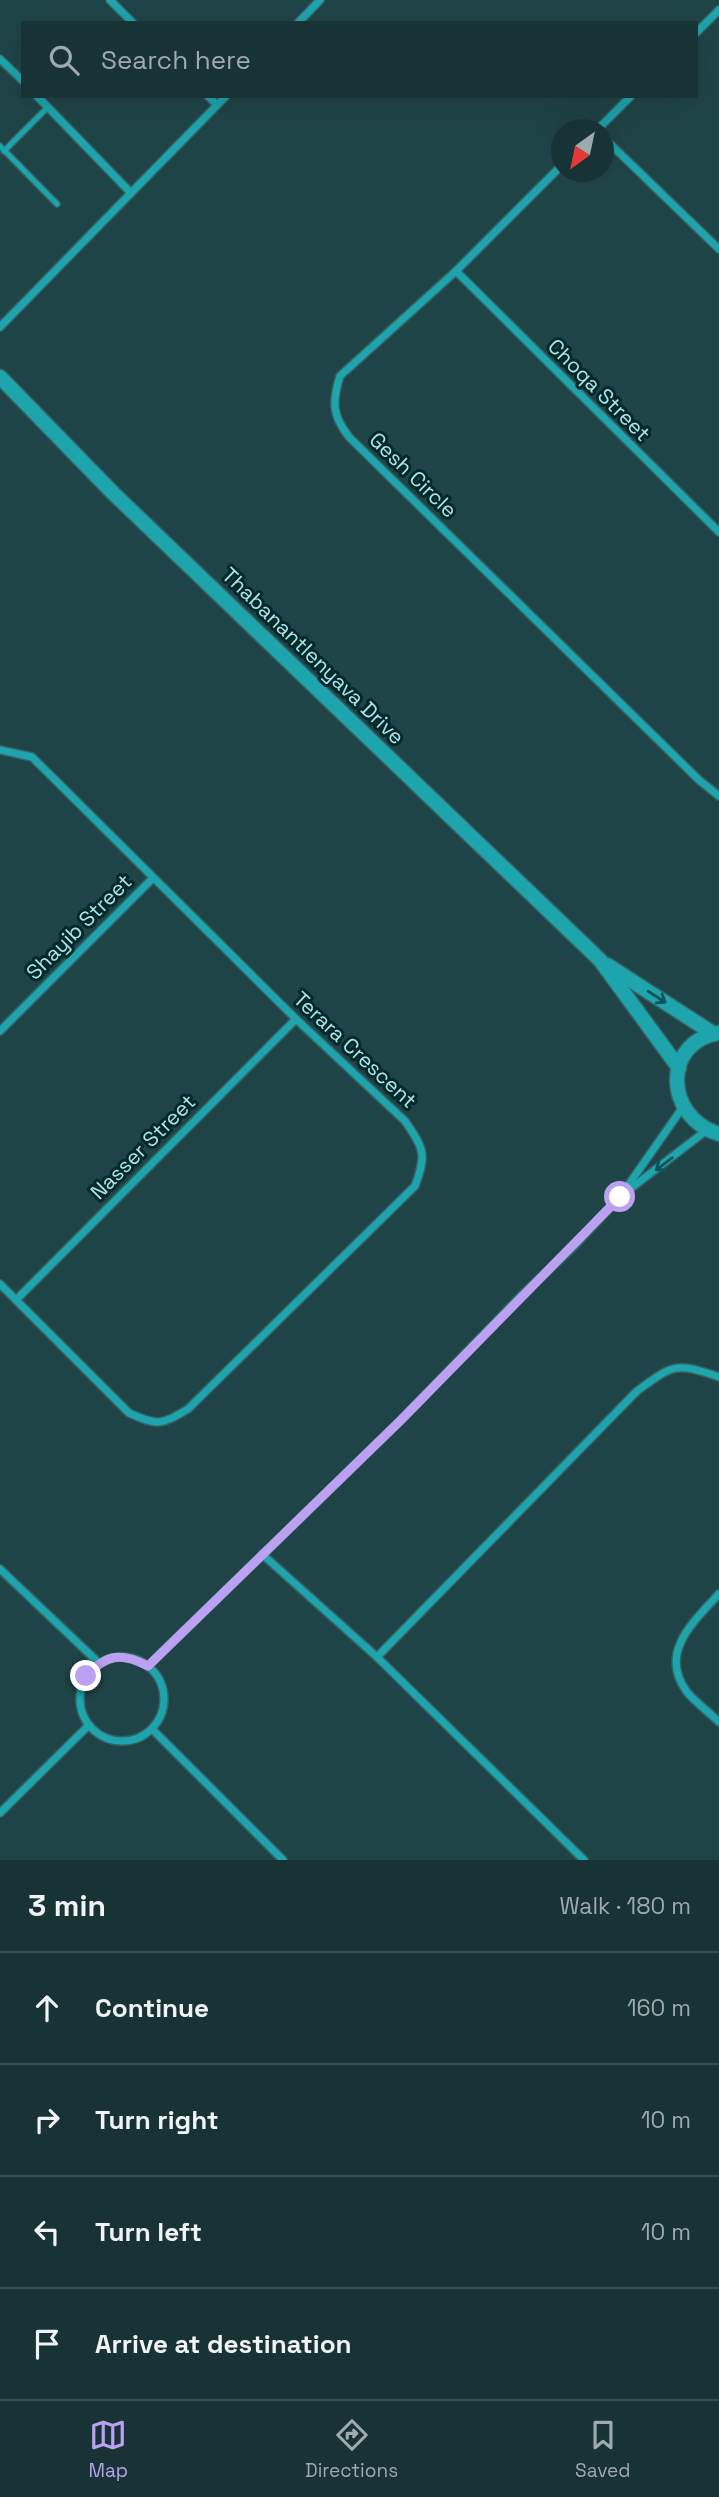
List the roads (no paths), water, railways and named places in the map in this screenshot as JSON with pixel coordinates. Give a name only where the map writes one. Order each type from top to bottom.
[{"type":"street","points":[[110,0],[131,21]]},
{"type":"street","points":[[300,21],[320,0]]},
{"type":"street","points":[[698,31],[719,10]]},
{"type":"street","points":[[0,58],[21,79]]},
{"type":"street","points":[[39,98],[131,193]]},
{"type":"street","points":[[210,98],[217,105]]},
{"type":"street","points":[[0,327],[224,98]]},
{"type":"street","points":[[608,119],[629,98]]},
{"type":"street","points":[[614,148],[719,249]]},
{"type":"street","name":"Gesh Circle","points":[[551,176],[456,271],[340,376],[335,391],[337,421],[359,446],[689,771],[719,796]]},
{"type":"street","name":"Choqa Street","points":[[456,271],[719,532]]},
{"type":"street","name":"Thabanantlenyava Drive","points":[[0,377],[113,493],[600,960],[679,1068]]},
{"type":"street","name":"Terara Crescent","points":[[0,750],[32,758],[296,1020],[405,1121],[419,1142],[424,1163],[415,1186],[188,1409],[169,1420],[150,1423],[129,1413],[0,1284]]},
{"type":"street","name":"Shayib Street","points":[[0,1031],[153,878]]},
{"type":"street","name":"Thabanantlenyava Drive","points":[[600,960],[717,1033]]},
{"type":"street","name":"Nasser Street","points":[[16,1300],[296,1020]]},
{"type":"street","points":[[620,1197],[713,1132],[693,1121],[683,1107],[677,1081],[679,1068],[687,1052],[699,1041],[717,1033]]},
{"type":"street","points":[[148,1666],[401,1420],[620,1197],[683,1107]]},
{"type":"street","points":[[377,1657],[637,1391],[664,1371],[688,1366],[719,1377]]},
{"type":"street","points":[[262,1554],[377,1657],[584,1860]]},
{"type":"street","points":[[0,1569],[99,1663]]},
{"type":"street","points":[[719,1594],[693,1621],[677,1647],[677,1670],[687,1691],[719,1722]]},
{"type":"street","points":[[115,1657],[132,1658],[148,1666],[159,1680],[164,1697],[161,1714],[152,1729],[137,1738],[119,1741],[102,1736],[89,1725],[80,1710],[80,1692],[86,1676],[99,1663],[115,1657]]},
{"type":"street","points":[[0,1813],[89,1725]]},
{"type":"street","points":[[152,1729],[283,1860]]},
{"type":"lane","points":[[48,107],[2,148],[57,204]]}]
